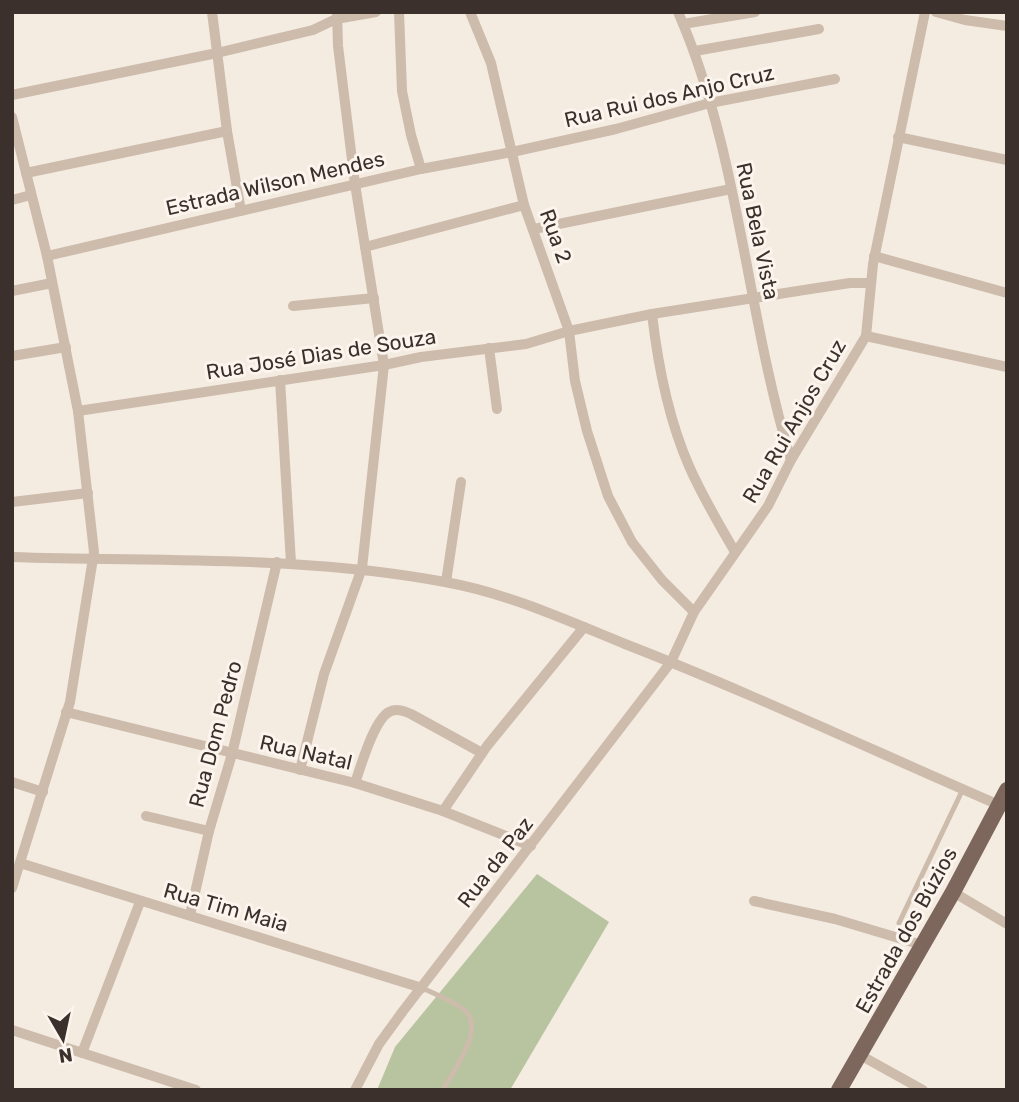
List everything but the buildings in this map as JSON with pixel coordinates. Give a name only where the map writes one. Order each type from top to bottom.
[{"type":"main road","name":"Estrada dos Búzios","points":[[839,1090],[953,892],[1003,798]]},
{"type":"street","points":[[212,12],[227,131],[241,211]]},
{"type":"street","points":[[12,95],[217,53],[313,30],[336,15],[376,12]]},
{"type":"street","points":[[399,12],[402,91],[421,169]]},
{"type":"street","name":"Rua 2","points":[[470,12],[491,63],[524,205],[569,331],[575,381],[587,431],[608,496],[632,542],[662,580],[694,612]]},
{"type":"street","name":"Rua Bela Vista","points":[[678,12],[695,51],[710,103],[731,189],[778,416],[791,460]]},
{"type":"street","points":[[683,24],[755,12]]},
{"type":"street","name":"Rua Rui Anjos Cruz","points":[[671,662],[694,612],[768,506],[791,460],[866,336],[874,256],[925,12]]},
{"type":"street","points":[[936,12],[965,20],[1007,26]]},
{"type":"street","points":[[300,770],[324,674],[362,568],[384,365],[355,184],[336,15]]},
{"type":"street","points":[[695,51],[819,29]]},
{"type":"street","name":"Rua Rui dos Anjo Cruz","points":[[512,152],[616,129],[710,103],[835,79]]},
{"type":"street","points":[[12,117],[47,256],[78,411],[93,560],[66,712],[12,888]]},
{"type":"street","points":[[26,173],[227,131]]},
{"type":"street","points":[[898,137],[1007,160]]},
{"type":"street","name":"Estrada Wilson Mendes","points":[[47,256],[421,169],[512,152]]},
{"type":"street","points":[[534,229],[731,189]]},
{"type":"street","points":[[12,200],[32,195]]},
{"type":"street","points":[[365,247],[524,205]]},
{"type":"street","points":[[874,256],[1007,293]]},
{"type":"street","points":[[12,291],[52,283]]},
{"type":"street","name":"Rua José Dias de Souza","points":[[78,411],[384,365],[421,357],[526,344],[569,331],[652,314],[850,283],[870,283]]},
{"type":"street","points":[[293,306],[374,298]]},
{"type":"street","points":[[652,314],[657,359],[676,431],[689,467],[735,552]]},
{"type":"street","points":[[866,336],[1007,367]]},
{"type":"street","points":[[12,356],[66,347]]},
{"type":"street","points":[[489,348],[497,409]]},
{"type":"street","points":[[280,380],[290,563]]},
{"type":"street","points":[[446,582],[461,482]]},
{"type":"street","points":[[12,502],[88,493]]},
{"type":"street","points":[[12,557],[277,562],[362,568],[446,582],[505,598],[584,628],[671,662],[963,789],[1003,798]]},
{"type":"street","name":"Rua Dom Pedro","points":[[190,915],[209,831],[232,754],[277,562]]},
{"type":"street","points":[[443,811],[482,753],[584,628]]},
{"type":"street","name":"Rua da Paz","points":[[355,1090],[379,1044],[671,662]]},
{"type":"street","points":[[355,783],[380,720],[390,711],[399,710],[411,714],[482,753]]},
{"type":"street","name":"Rua Natal","points":[[66,712],[355,783],[443,811],[531,846]]},
{"type":"street","points":[[12,782],[43,792]]},
{"type":"street","points":[[146,816],[209,831]]},
{"type":"street","name":"Rua Tim Maia","points":[[20,863],[422,988]]},
{"type":"street","points":[[953,892],[1007,924]]},
{"type":"street","points":[[754,901],[835,919],[922,945]]},
{"type":"street","points":[[82,1053],[140,902]]},
{"type":"street","points":[[12,1030],[196,1090]]},
{"type":"street","points":[[860,1055],[923,1090]]},
{"type":"lane","points":[[899,923],[963,789]]},
{"type":"lane","points":[[422,988],[463,1009],[472,1020],[473,1034],[443,1090]]},
{"type":"green space","points":[[537,874],[609,922],[510,1090],[377,1090],[395,1047]]}]
